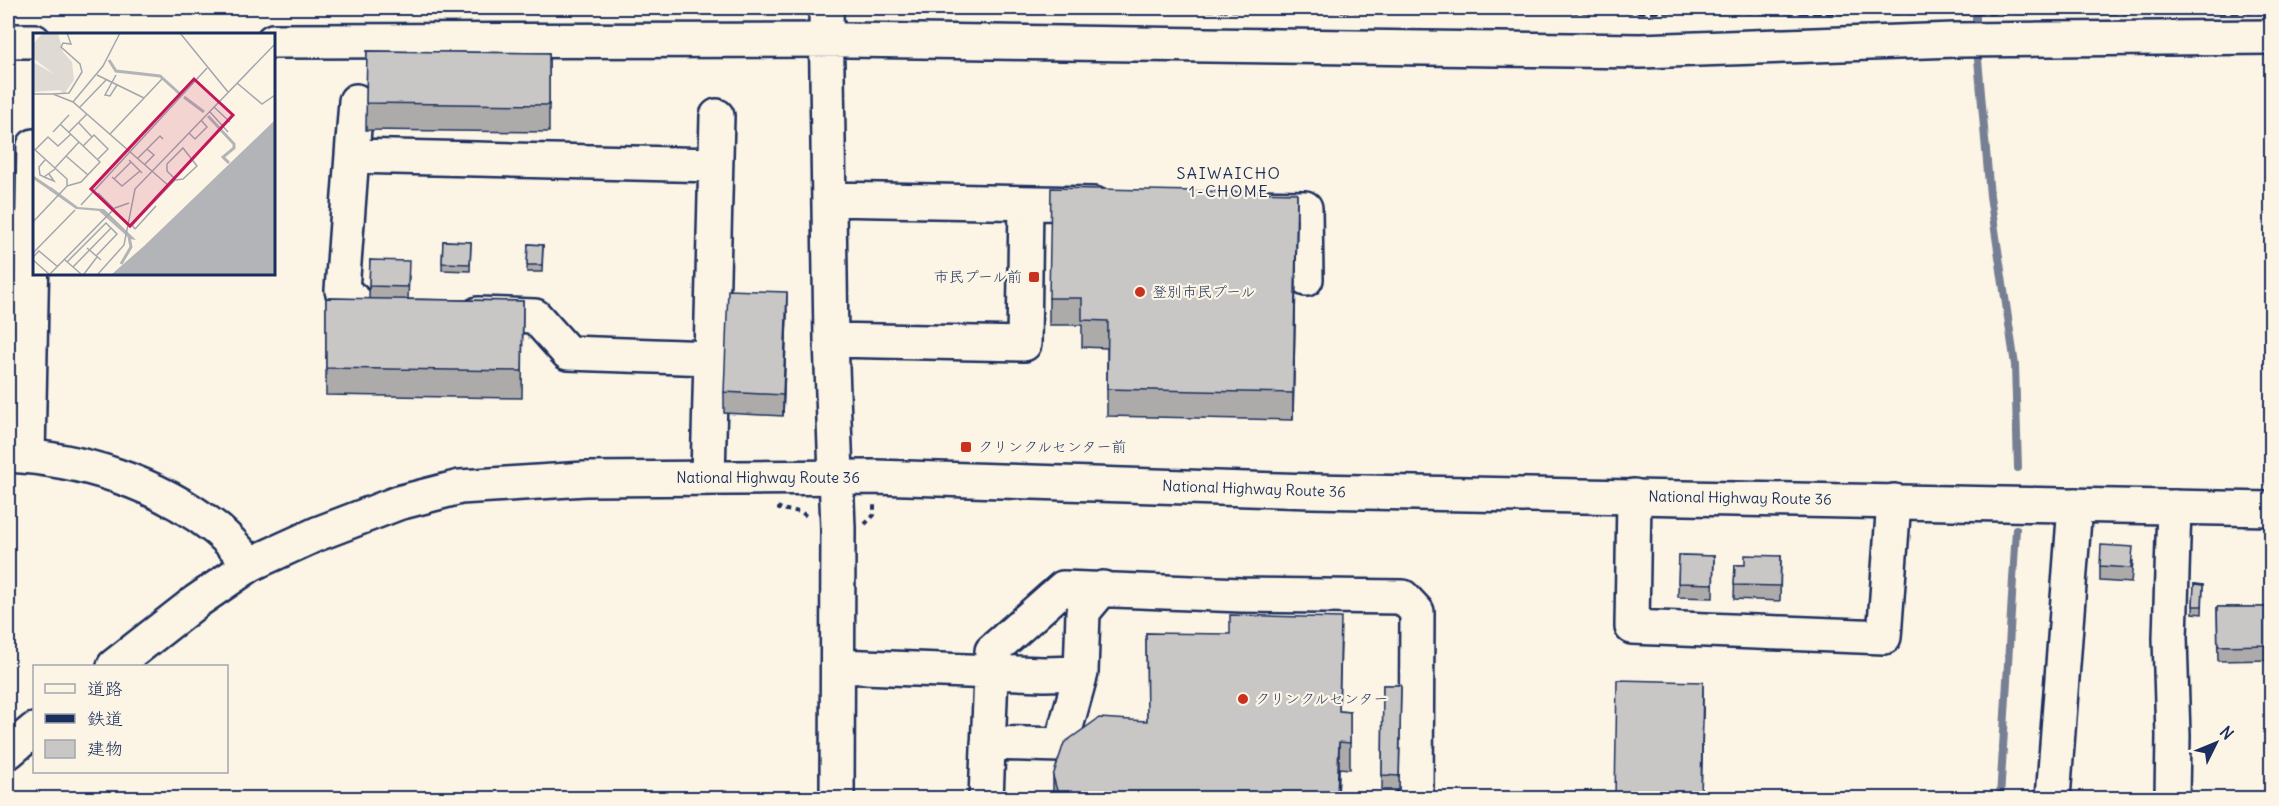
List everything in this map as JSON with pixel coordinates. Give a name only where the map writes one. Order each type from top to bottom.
[{"type":"main road","points":[[826,8],[831,340],[836,477],[837,798]]},
{"type":"main road","points":[[274,41],[827,40],[1640,51],[1955,40],[2271,37]]},
{"type":"main road","points":[[8,41],[33,41]]},
{"type":"main road","points":[[356,101],[342,290],[364,309],[535,316],[568,353],[711,358]]},
{"type":"main road","points":[[708,477],[717,116]]},
{"type":"main road","points":[[353,156],[715,165]]},
{"type":"main road","points":[[33,165],[18,456],[83,465],[134,483],[184,507],[216,529],[251,564]]},
{"type":"main road","points":[[829,199],[1119,205]]},
{"type":"main road","points":[[831,340],[1024,344],[1026,203]]},
{"type":"main road","points":[[1224,206],[1305,208],[1306,279]]},
{"type":"main road","name":"National Highway Route 36","points":[[115,665],[197,601],[251,564],[317,534],[398,504],[460,486],[585,479],[836,477],[1312,491],[2271,509]]},
{"type":"main road","points":[[1634,496],[1632,627],[1884,637],[1894,501]]},
{"type":"main road","points":[[2054,798],[2075,504]]},
{"type":"main road","points":[[2172,798],[2170,638],[2174,507]]},
{"type":"main road","points":[[986,798],[992,651],[1063,588],[1104,588],[1243,610],[1403,597],[1417,612],[1416,794],[1413,798]]},
{"type":"main road","points":[[988,743],[1061,745],[1081,673],[1083,612],[1104,588]]},
{"type":"main road","points":[[838,666],[1044,674],[1081,673]]},
{"type":"main road","points":[[8,752],[33,731]]},
{"type":"building","points":[[367,51],[549,53],[549,105],[366,103]]},
{"type":"building","points":[[1051,188],[1297,193],[1293,393],[1107,389],[1108,321],[1082,320],[1082,298],[1049,298]]},
{"type":"building","points":[[443,241],[471,242],[470,264],[442,263]]},
{"type":"building","points":[[528,244],[543,245],[542,265],[527,265]]},
{"type":"building","points":[[370,260],[409,261],[408,287],[369,286]]},
{"type":"building","points":[[728,290],[787,292],[783,395],[724,392]]},
{"type":"building","points":[[326,298],[523,301],[522,371],[326,368]]},
{"type":"building","points":[[2101,545],[2133,547],[2131,568],[2100,566]]},
{"type":"building","points":[[1679,555],[1714,556],[1713,584],[1678,583]]},
{"type":"building","points":[[1745,555],[1781,556],[1780,586],[1734,585],[1735,565],[1745,565]]},
{"type":"building","points":[[2194,584],[2203,585],[2202,606],[2193,606]]},
{"type":"building","points":[[2217,607],[2271,607],[2271,645],[2218,646]]},
{"type":"building","name":"クリンクルセンター","points":[[1230,615],[1341,618],[1339,711],[1350,712],[1350,743],[1339,742],[1337,798],[1059,798],[1053,776],[1064,743],[1099,718],[1147,721],[1146,633],[1230,634]]},
{"type":"building","points":[[1617,680],[1703,682],[1701,795],[1678,794],[1677,798],[1615,798]]},
{"type":"building","points":[[1383,685],[1401,685],[1399,776],[1382,775]]},
{"type":"building","points":[[2074,796],[2107,798],[2073,798]]},
{"type":"waterway","points":[[1976,8],[1976,33]]},
{"type":"waterway","points":[[1977,48],[1990,196],[2015,365],[2018,468]]},
{"type":"waterway","points":[[2000,798],[2016,529]]},
{"type":"railway","points":[[786,8],[1949,13],[2272,12]]},
{"type":"place","name":"市民プール前","points":[[1034,277]]},
{"type":"place","name":"登別市民プール","points":[[1140,292]]},
{"type":"place","name":"クリンクルセンター前","points":[[966,447]]},
{"type":"place","name":"クリンクルセンター","points":[[1243,699]]},
{"type":"district","name":"SAIWAICHO 1-CHOME","points":[[1229,182]]}]
